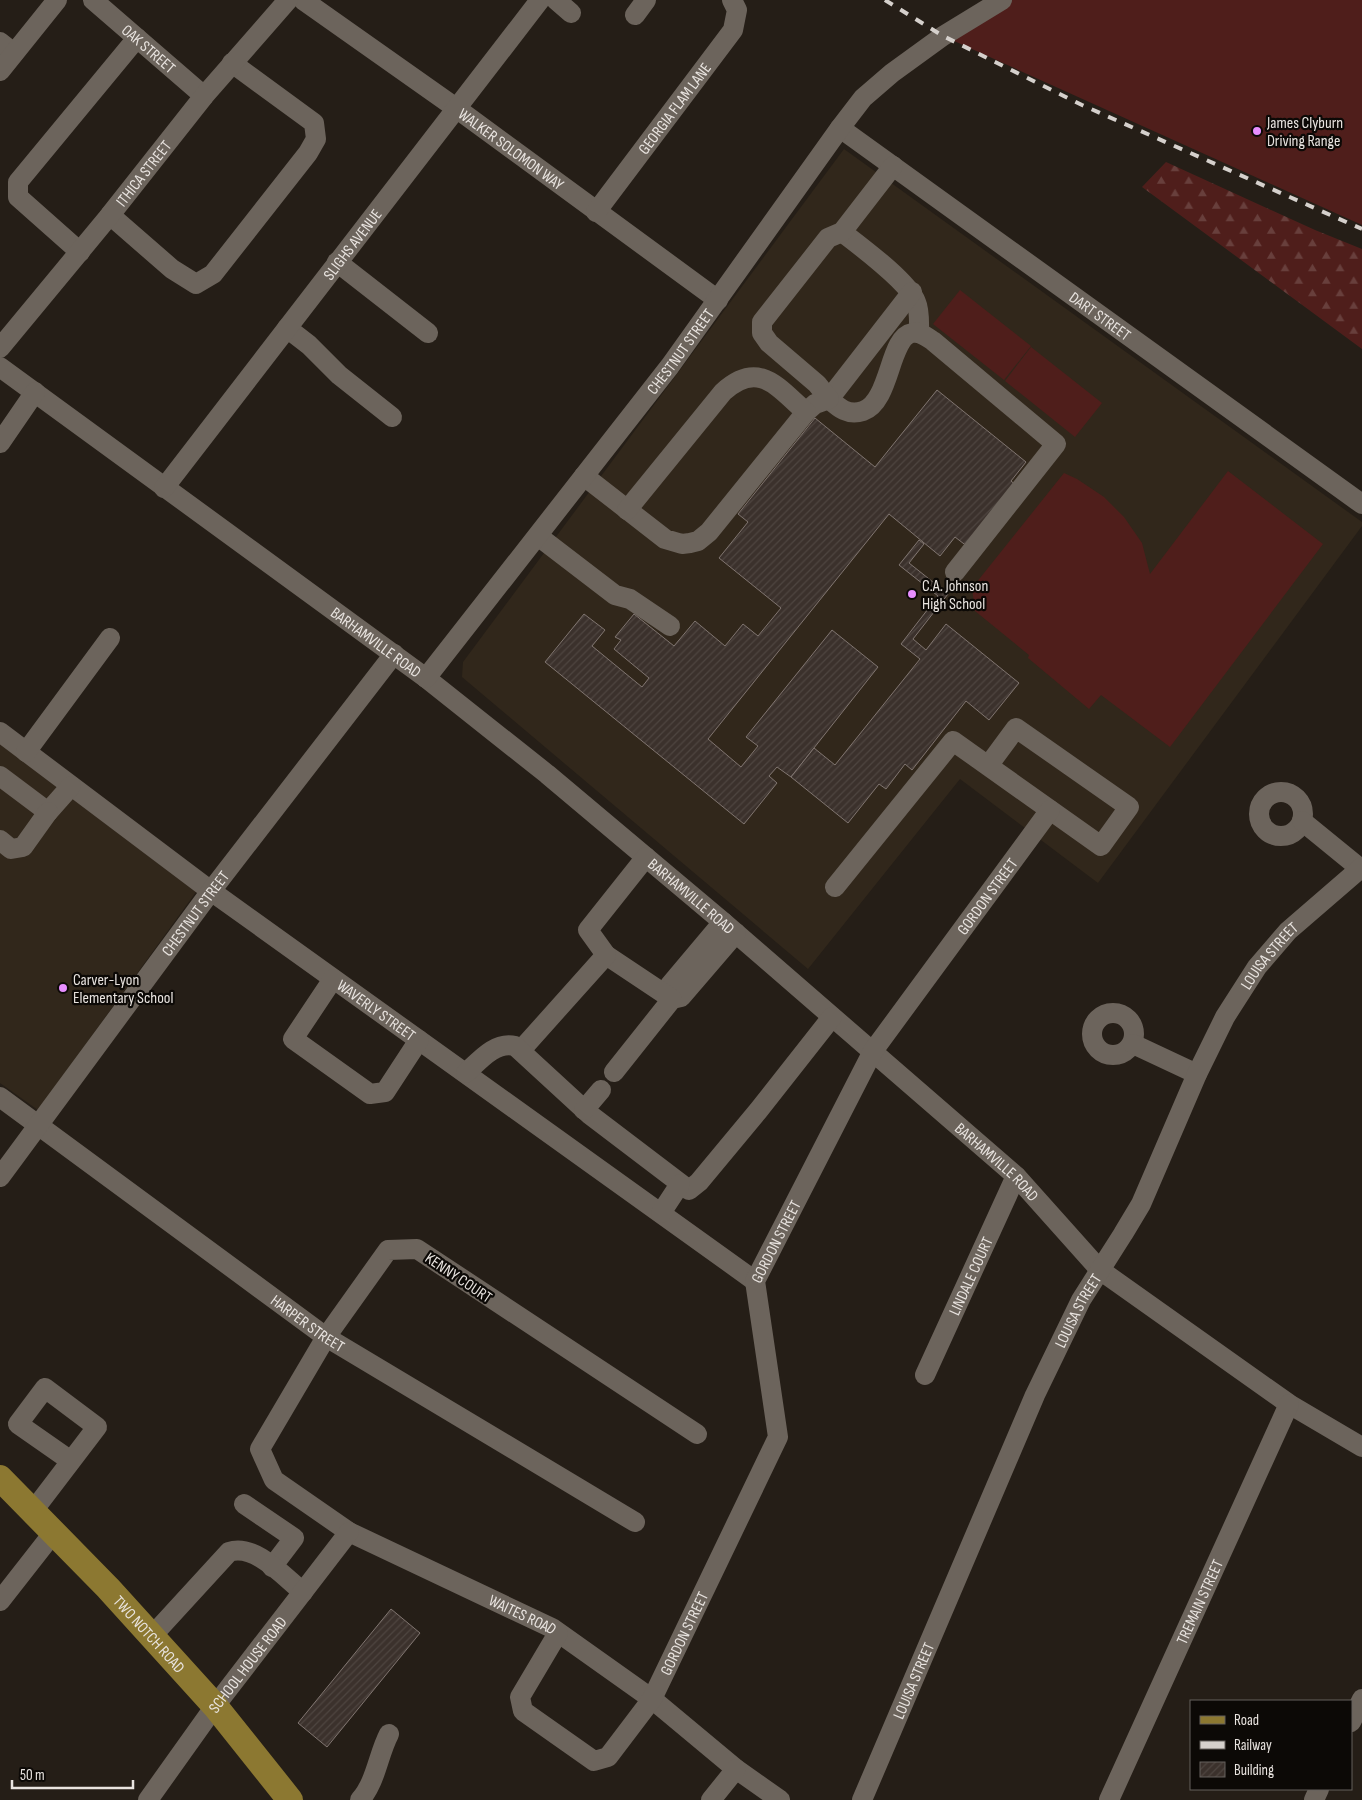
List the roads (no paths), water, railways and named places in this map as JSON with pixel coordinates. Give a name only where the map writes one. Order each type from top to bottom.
[{"type":"main road","name":"TWO NOTCH ROAD","points":[[0,1478],[152,1636],[215,1706],[290,1800]]},
{"type":"street","points":[[0,71],[7,48],[57,0]]},
{"type":"street","name":"OAK STREET","points":[[93,0],[204,96]]},
{"type":"street","name":"ITHICA STREET","points":[[0,348],[110,215],[204,96],[288,0]]},
{"type":"street","name":"WALKER SOLOMON WAY","points":[[303,0],[456,108],[718,300]]},
{"type":"street","name":"SLIGHS AVENUE","points":[[164,488],[540,0]]},
{"type":"street","name":"GEORGIA FLAM LANE","points":[[596,212],[733,30],[737,10],[732,0]]},
{"type":"street","name":"CHESTNUT STREET","points":[[426,678],[670,366],[863,98],[876,85],[943,36],[1002,0]]},
{"type":"street","points":[[80,252],[18,197],[18,182],[137,38]]},
{"type":"street","points":[[110,215],[172,269],[196,284],[212,274],[308,153],[316,139],[314,123],[232,63]]},
{"type":"street","name":"DART STREET","points":[[840,128],[1362,504]]},
{"type":"street","points":[[893,166],[842,232],[828,238],[762,322],[762,333],[769,343],[817,384],[829,399],[844,411],[851,413],[866,410],[880,394],[900,341],[908,334],[913,332],[919,333],[933,341],[1056,444],[955,572]]},
{"type":"street","points":[[842,232],[877,260],[912,292],[917,304],[919,333]]},
{"type":"street","points":[[338,262],[428,332]]},
{"type":"street","points":[[584,476],[664,539],[682,544],[698,541],[709,532],[806,412],[815,404],[829,399],[912,292]]},
{"type":"street","points":[[287,328],[309,345],[339,375],[392,417]]},
{"type":"street","name":"BARHAMVILLE ROAD","points":[[0,367],[394,654],[547,774],[729,927],[1016,1176],[1100,1270],[1289,1404],[1362,1447]]},
{"type":"street","points":[[628,510],[723,392],[739,380],[753,377],[767,380],[775,384],[806,412]]},
{"type":"street","points":[[0,443],[35,392]]},
{"type":"street","points":[[538,536],[616,595],[630,599],[670,626]]},
{"type":"street","points":[[26,752],[110,638]]},
{"type":"street","name":"CHESTNUT STREET","points":[[0,1177],[211,891],[394,654]]},
{"type":"street","points":[[835,887],[953,741],[988,766],[1045,817],[1101,846],[1129,807],[1016,728],[988,766]]},
{"type":"street","name":"WAVERLY STREET","points":[[0,732],[211,891],[755,1281]]},
{"type":"street","points":[[0,776],[48,812]]},
{"type":"street","points":[[0,840],[11,849],[23,847],[48,812],[71,786]]},
{"type":"street","name":"GORDON STREET","points":[[558,1633],[520,1697],[522,1711],[594,1761],[608,1757],[652,1699],[778,1437],[755,1281],[873,1051],[1045,817]]},
{"type":"street","points":[[1302,822],[1361,868]]},
{"type":"street","points":[[646,857],[588,930],[606,955],[672,999]]},
{"type":"street","name":"LOUISA STREET","points":[[862,1800],[1035,1395],[1081,1300],[1140,1204],[1197,1074],[1225,1017],[1257,967],[1288,931],[1361,868]]},
{"type":"street","points":[[614,1072],[672,999],[670,985],[729,927]]},
{"type":"street","points":[[521,1050],[606,955]]},
{"type":"street","points":[[334,979],[293,1039],[370,1094],[385,1092],[419,1040]]},
{"type":"street","points":[[466,1073],[490,1051],[509,1045],[521,1050],[584,1110],[689,1190],[699,1182],[758,1111],[832,1017]]},
{"type":"street","points":[[1133,1044],[1197,1074]]},
{"type":"street","points":[[584,1110],[601,1090]]},
{"type":"street","name":"HARPER STREET","points":[[0,1097],[326,1337],[635,1522]]},
{"type":"street","name":"LINDALE COURT","points":[[925,1375],[1016,1176]]},
{"type":"street","points":[[661,1213],[680,1184]]},
{"type":"street","name":"KENNY COURT","points":[[260,1449],[326,1337],[388,1250],[416,1249],[697,1434]]},
{"type":"street","name":"TREMAIN STREET","points":[[1109,1800],[1289,1404]]},
{"type":"street","name":"WAITES ROAD","points":[[260,1449],[274,1480],[349,1532],[544,1624],[652,1699],[736,1769],[780,1800]]},
{"type":"street","points":[[33,1511],[71,1461]]},
{"type":"street","points":[[244,1504],[294,1538],[272,1567]]},
{"type":"street","points":[[0,1601],[54,1532]]},
{"type":"street","name":"SCHOOL HOUSE ROAD","points":[[148,1800],[215,1706],[349,1532]]},
{"type":"street","points":[[152,1636],[229,1552],[238,1549],[255,1553],[303,1592]]},
{"type":"street","points":[[1352,1720],[1362,1699]]},
{"type":"street","points":[[360,1800],[366,1794],[382,1748],[389,1734]]},
{"type":"street","points":[[711,1800],[736,1769]]},
{"type":"railway","points":[[885,0],[943,36],[1082,105],[1362,229]]},
{"type":"place","name":"James Clyburn Driving Range","points":[[1257,131]]},
{"type":"place","name":"C.A. Johnson High School","points":[[912,594]]},
{"type":"place","name":"Carver-Lyon Elementary School","points":[[63,988]]}]
